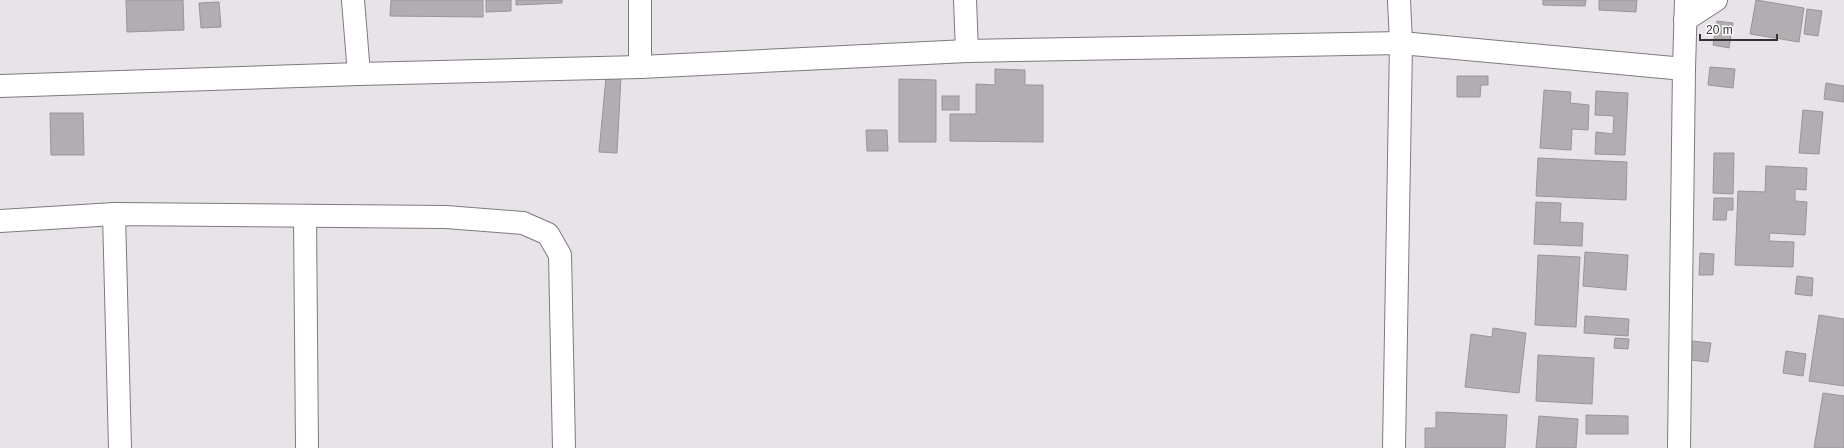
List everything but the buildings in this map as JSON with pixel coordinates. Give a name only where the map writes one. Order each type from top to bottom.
[{"type":"street","points":[[353,0],[359,74]]},
{"type":"street","points":[[640,0],[640,67]]},
{"type":"street","points":[[965,0],[967,51]]},
{"type":"street","points":[[1394,448],[1400,43],[1399,0]]},
{"type":"street","points":[[1679,448],[1686,10],[1716,0]]},
{"type":"street","points":[[0,86],[359,74],[640,67],[967,51],[1400,43],[1684,69]]},
{"type":"street","points":[[114,214],[120,448]]},
{"type":"street","points":[[0,221],[114,214],[446,217],[524,222],[548,234],[560,255],[564,448]]},
{"type":"street","points":[[305,216],[307,448]]}]
